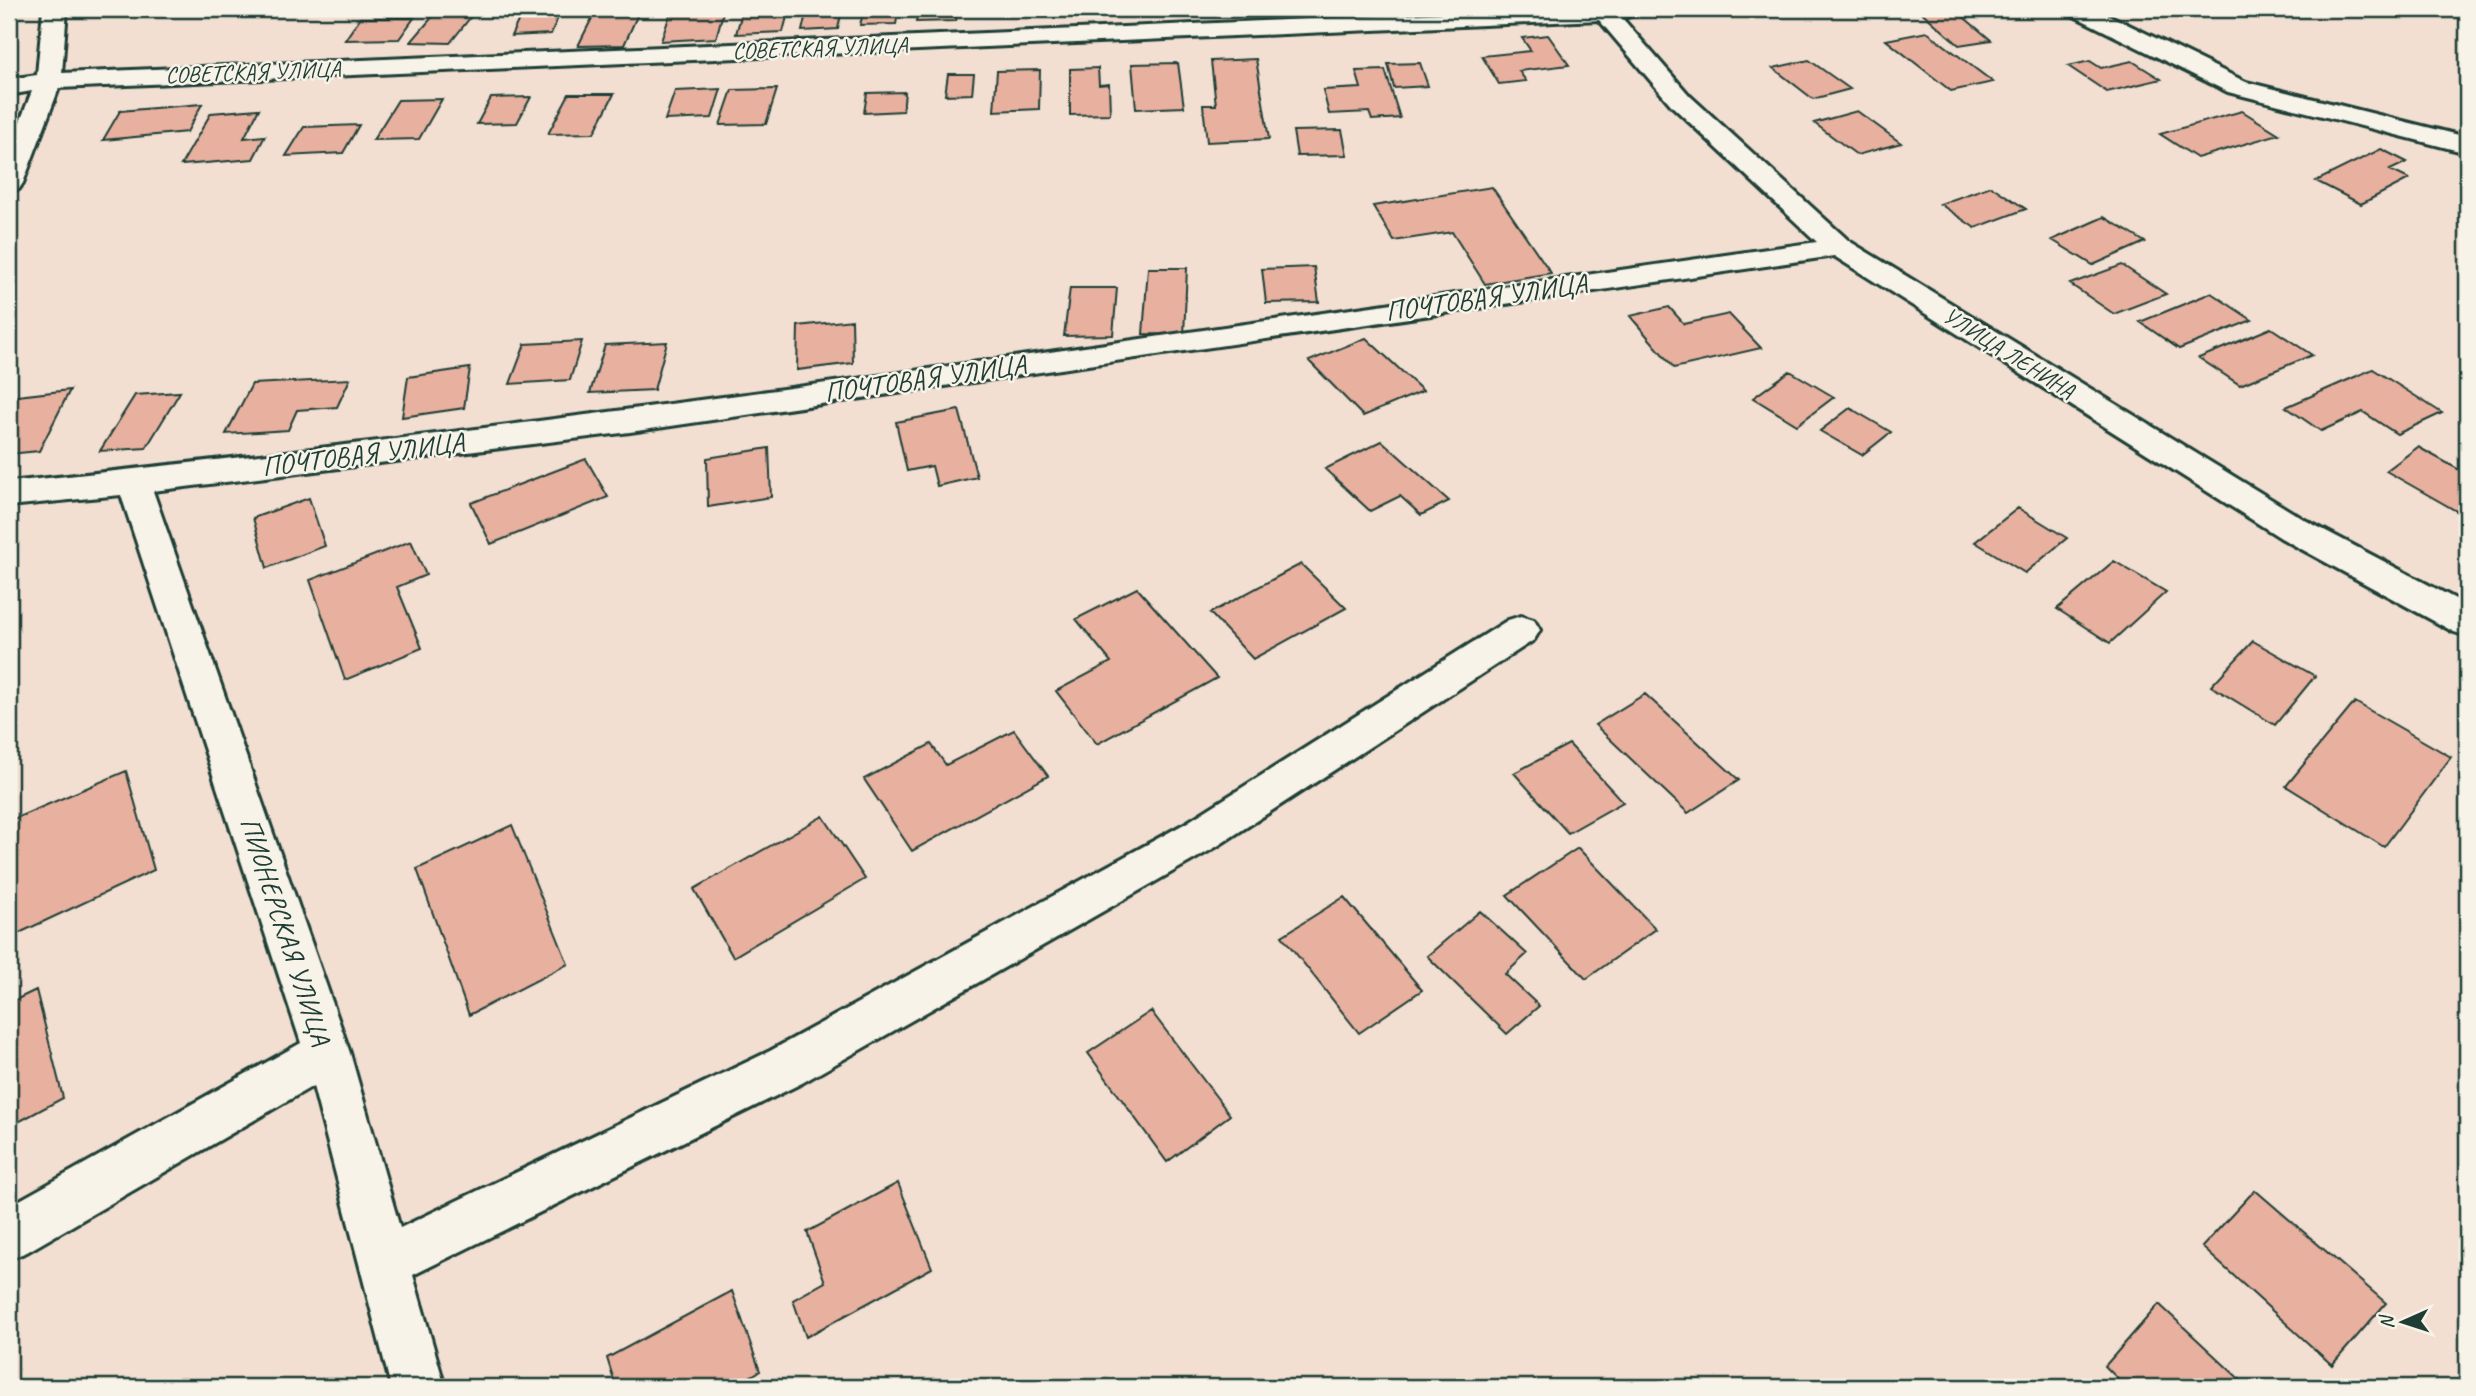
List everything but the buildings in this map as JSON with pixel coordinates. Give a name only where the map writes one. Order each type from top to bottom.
[{"type":"street","points":[[9,183],[49,81],[55,9]]},
{"type":"street","points":[[2078,9],[2237,87],[2467,145]]},
{"type":"street","name":"СОВЕТСКАЯ УЛИЦА","points":[[9,87],[49,81],[1618,11]]},
{"type":"street","name":"УЛИЦА ЛЕНИНА","points":[[1618,11],[1681,101],[1839,247],[2293,529],[2467,622]]},
{"type":"street","name":"ПОЧТОВАЯ УЛИЦА","points":[[9,494],[133,482],[630,421],[1839,247]]},
{"type":"street","name":"ПИОНЕРСКАЯ УЛИЦА","points":[[133,482],[186,631],[327,1053],[418,1387]]},
{"type":"street","points":[[384,1262],[786,1067],[1200,835],[1521,630]]},
{"type":"street","points":[[9,1234],[327,1053]]}]
